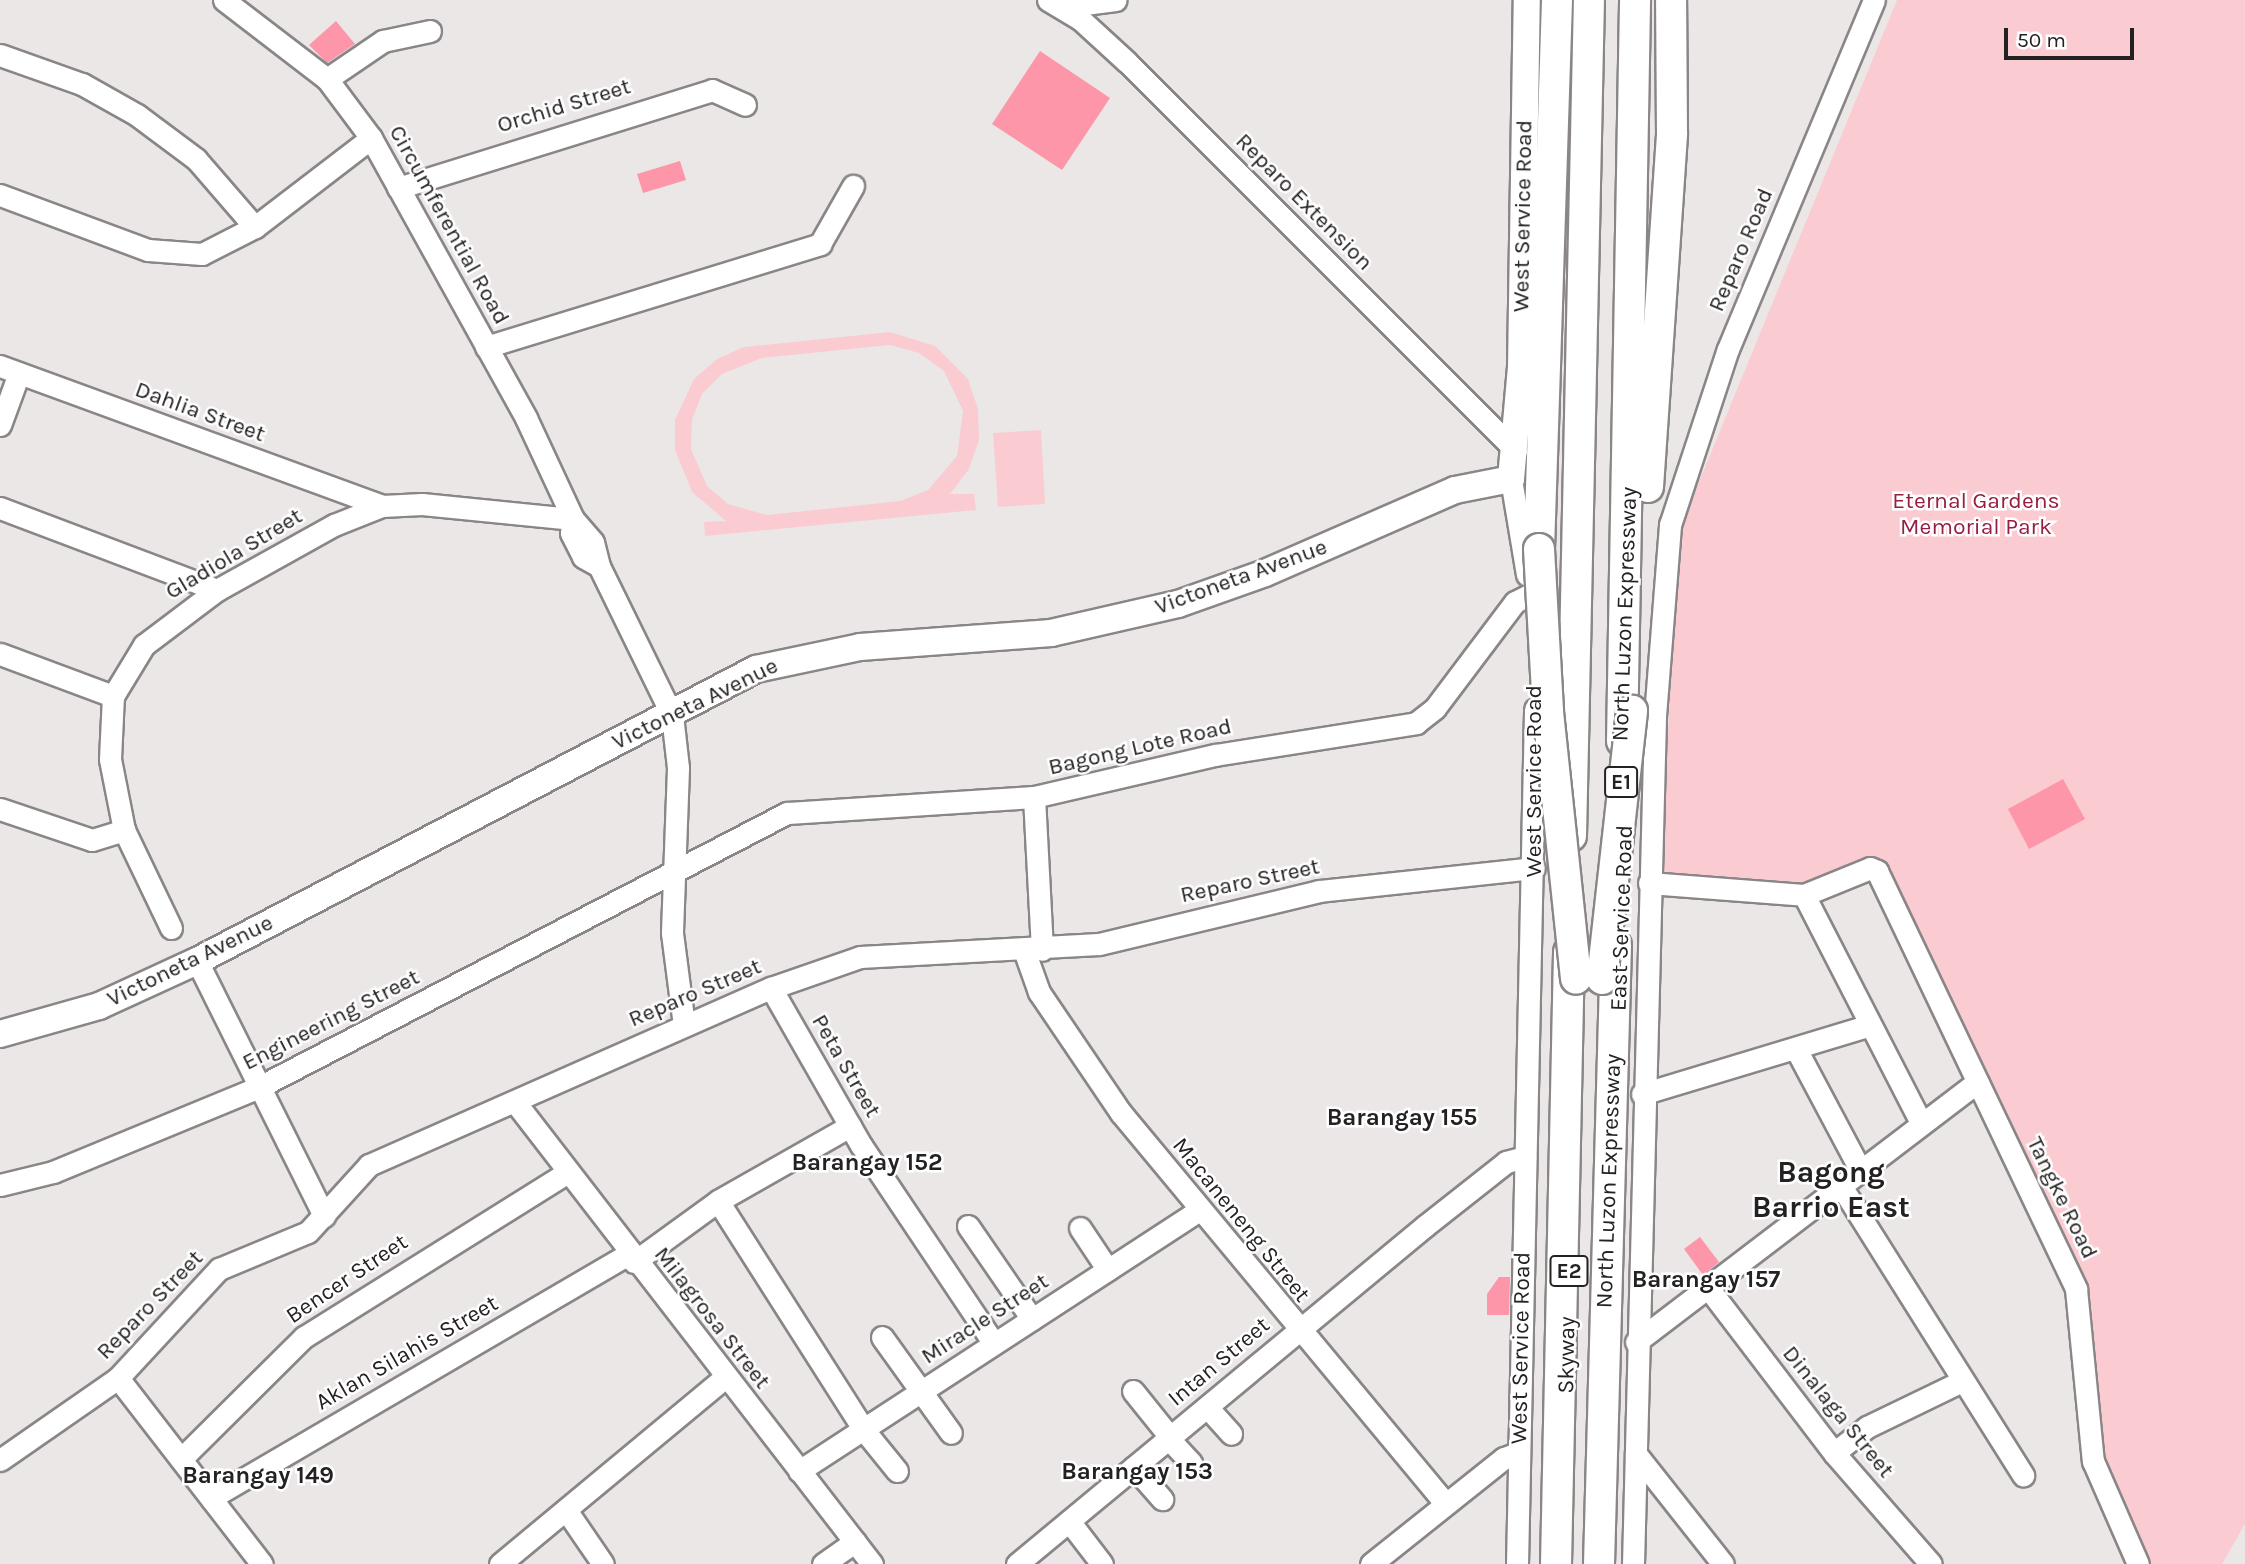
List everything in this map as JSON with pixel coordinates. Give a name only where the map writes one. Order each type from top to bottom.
[{"type":"highway","points":[[1557,0],[1539,549],[1548,712],[1589,979]]},
{"type":"highway","name":"North Luzon Expressway","points":[[1556,1564],[1589,0]]},
{"type":"highway","name":"North Luzon Expressway","points":[[1599,1564],[1629,481],[1635,0]]},
{"type":"highway","points":[[1589,979],[1632,711],[1672,133],[1671,0]]},
{"type":"highway","name":"Skyway","points":[[1564,1564],[1589,979]]},
{"type":"highway","name":"Skyway","points":[[1589,979],[1589,1564]]},
{"type":"main road","name":"West Service Road","points":[[1511,479],[1516,451],[1527,0]]},
{"type":"main road","name":"Victoneta Avenue","points":[[1,1033],[99,1006],[197,961],[783,659],[860,647],[1051,633],[1178,604],[1265,573],[1455,490],[1511,479]]},
{"type":"street","points":[[1052,2],[1116,0]]},
{"type":"street","name":"Reparo Road","points":[[1670,525],[1728,349],[1874,0]]},
{"type":"street","name":"Circumferential Road","points":[[229,1],[327,79],[371,138],[486,347],[573,519],[571,533],[583,557],[599,566],[672,715],[678,768],[672,871],[672,933],[684,1025]]},
{"type":"street","name":"Reparo Extension","points":[[1052,2],[1126,62],[1516,451]]},
{"type":"street","points":[[327,79],[383,41],[430,31]]},
{"type":"street","points":[[0,55],[82,85],[137,115],[195,159],[255,227]]},
{"type":"street","name":"Orchid Street","points":[[398,188],[712,90],[745,105]]},
{"type":"street","points":[[0,195],[148,250],[177,255],[225,246],[255,227],[371,138]]},
{"type":"street","points":[[486,347],[820,244],[853,186]]},
{"type":"street","points":[[0,425],[10,370]]},
{"type":"street","name":"Dahlia Street","points":[[10,370],[382,506]]},
{"type":"street","name":"West Service Road","points":[[1511,479],[1529,596],[1534,868],[1517,1564]]},
{"type":"street","name":"Gladiola Street","points":[[171,928],[124,830],[110,759],[113,696],[144,645],[217,590],[334,525],[382,506],[422,504],[573,519]]},
{"type":"street","points":[[0,508],[217,590]]},
{"type":"street","name":"East Service Road","points":[[1633,1564],[1636,1342],[1649,883],[1670,525]]},
{"type":"street","name":"Bagong Lote Road","points":[[672,871],[800,809],[1034,797],[1214,755],[1416,723],[1435,708],[1509,609],[1529,596]]},
{"type":"street","points":[[0,654],[113,696]]},
{"type":"street","name":"Macaneneng Street","points":[[1034,797],[1033,950],[1039,992],[1070,1044],[1200,1210],[1298,1331],[1446,1504]]},
{"type":"street","points":[[0,809],[92,840],[124,830]]},
{"type":"street","name":"Reparo Street","points":[[0,1460],[118,1378],[219,1269],[290,1241],[320,1208],[369,1165],[771,988],[860,957],[1033,950],[1098,944],[1320,891],[1534,868]]},
{"type":"street","name":"Tangke Road","points":[[1804,895],[1871,868],[1877,871],[2077,1290],[2093,1461],[2138,1564]]},
{"type":"street","name":"Engineering Street","points":[[0,1185],[53,1172],[259,1087],[672,871]]},
{"type":"street","points":[[1649,883],[1804,895],[1921,1123]]},
{"type":"street","points":[[197,961],[320,1208]]},
{"type":"street","name":"Peta Street","points":[[771,988],[850,1126],[994,1344]]},
{"type":"street","points":[[1642,1094],[1871,1025]]},
{"type":"street","points":[[1796,1049],[1861,1171]]},
{"type":"street","points":[[1636,1342],[1710,1290],[1976,1082]]},
{"type":"street","name":"Milagrosa Street","points":[[515,1102],[631,1258],[872,1564]]},
{"type":"street","name":"Aklan Silahis Street","points":[[211,1498],[631,1258],[718,1201],[850,1126]]},
{"type":"street","name":"Intan Street","points":[[1017,1564],[1506,1162],[1525,1157]]},
{"type":"street","name":"Bencer Street","points":[[181,1460],[304,1337],[566,1173]]},
{"type":"street","points":[[1841,1186],[1960,1382],[2024,1475]]},
{"type":"street","points":[[718,1201],[863,1429],[897,1471]]},
{"type":"street","name":"Miracle Street","points":[[799,1471],[1200,1210]]},
{"type":"street","points":[[968,1226],[1032,1319]]},
{"type":"street","points":[[1080,1228],[1108,1270]]},
{"type":"street","name":"Dinalaga Street","points":[[1710,1290],[1834,1453],[1931,1564]]},
{"type":"street","points":[[882,1337],[951,1433]]},
{"type":"street","points":[[500,1564],[725,1377]]},
{"type":"street","points":[[118,1378],[262,1564]]},
{"type":"street","points":[[1834,1453],[1867,1427],[1960,1382]]},
{"type":"street","points":[[1133,1391],[1191,1463]]},
{"type":"street","points":[[1206,1407],[1231,1434]]},
{"type":"street","points":[[1371,1564],[1446,1504],[1518,1453]]},
{"type":"street","points":[[1636,1454],[1723,1564]]},
{"type":"street","points":[[1134,1467],[1162,1499]]},
{"type":"street","points":[[566,1510],[603,1564]]},
{"type":"street","points":[[1069,1521],[1102,1564]]},
{"type":"street","points":[[823,1564],[855,1542]]},
{"type":"green space","name":"Eternal Gardens Memorial Park","points":[[1897,0],[2245,0],[2245,1524],[2222,1564],[2144,1564],[2113,1493],[2100,1428],[2088,1286],[1980,1079],[1879,862],[1817,885],[1661,877],[1678,533]]},
{"type":"green space","points":[[890,332],[935,346],[968,379],[978,409],[979,440],[969,469],[950,494],[974,494],[976,510],[705,536],[704,522],[726,521],[692,492],[675,450],[675,420],[694,379],[717,359],[744,347]],"holes":[[[890,345],[919,353],[944,371],[963,411],[957,456],[928,490],[900,501],[767,515],[728,504],[707,486],[691,449],[692,420],[702,394],[722,374],[762,358]]]},
{"type":"green space","points":[[1041,430],[1045,504],[998,507],[993,433]]},
{"type":"building","points":[[336,21],[355,44],[327,63],[309,45]]},
{"type":"building","points":[[1040,51],[1110,98],[1062,170],[992,124]]},
{"type":"building","points":[[680,161],[686,180],[643,193],[637,174]]},
{"type":"building","points":[[2063,779],[2085,819],[2029,849],[2008,809]]},
{"type":"building","points":[[1700,1237],[1719,1262],[1703,1275],[1684,1249]]},
{"type":"building","points":[[1499,1277],[1510,1277],[1509,1315],[1487,1315],[1487,1294]]},
{"type":"district","name":"Barangay 155","points":[[1402,1118]]},
{"type":"district","name":"Barangay 152","points":[[867,1163]]},
{"type":"district","name":"Bagong Barrio East","points":[[1831,1189]]},
{"type":"district","name":"Barangay 157","points":[[1706,1280]]},
{"type":"district","name":"Barangay 153","points":[[1137,1472]]},
{"type":"district","name":"Barangay 149","points":[[258,1476]]}]
